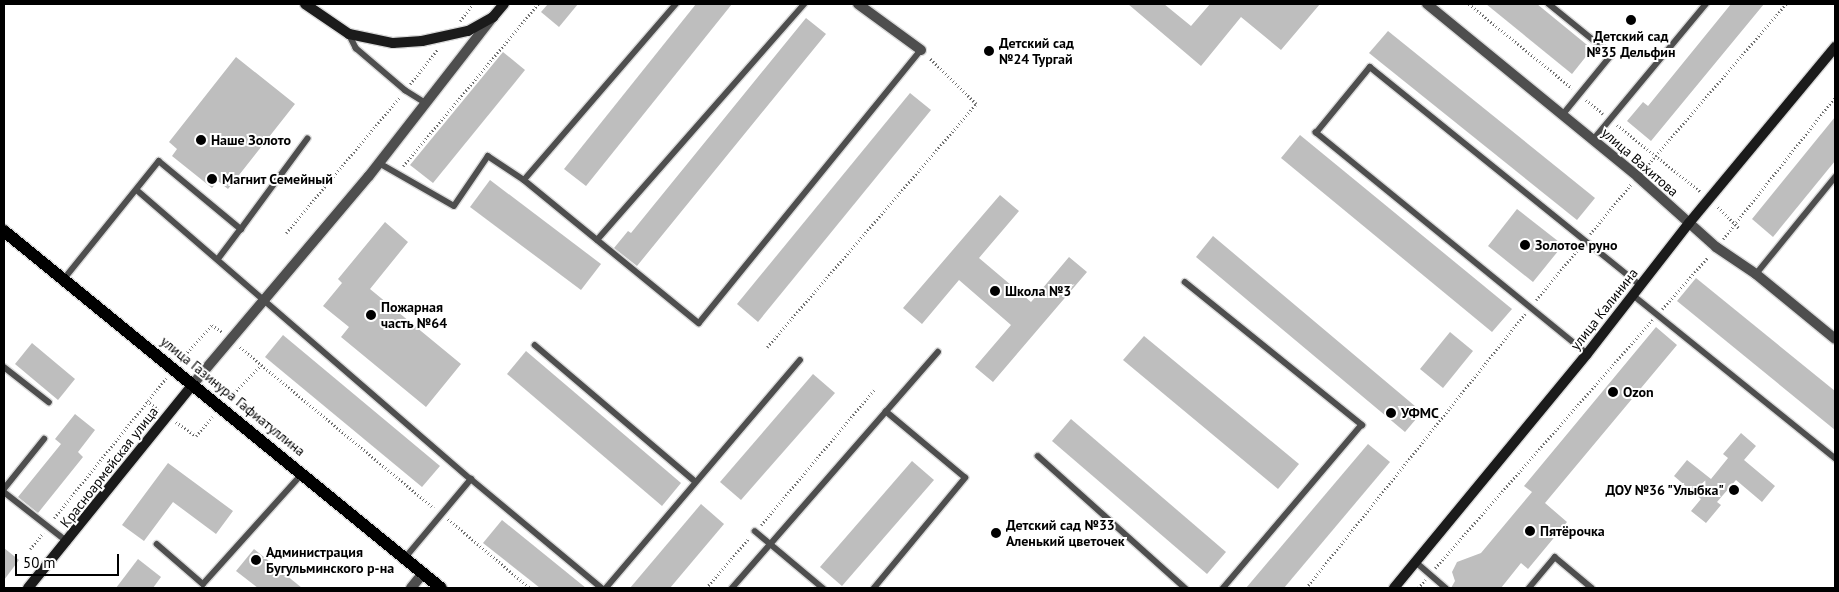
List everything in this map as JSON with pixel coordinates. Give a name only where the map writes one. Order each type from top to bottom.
[{"type":"main road","name":"улица Газинура Гафиатуллина","points":[[4,231],[303,472],[441,588]]},
{"type":"street","points":[[305,4],[349,34],[393,43],[448,37],[468,32],[493,17]]},
{"type":"street","points":[[193,384],[379,163],[504,4]]},
{"type":"street","points":[[858,4],[921,50]]},
{"type":"street","name":"улица Вахитова","points":[[1427,4],[1638,177],[1716,248],[1756,274],[1835,339]]},
{"type":"street","name":"улица Калинина","points":[[1394,588],[1587,354],[1689,223],[1835,47]]},
{"type":"street","name":"Красноармейская улица","points":[[28,588],[68,542],[193,384]]},
{"type":"street","points":[[411,588],[423,573]]},
{"type":"lane","points":[[524,180],[676,4]]},
{"type":"lane","points":[[597,240],[804,4]]},
{"type":"lane","points":[[1549,4],[1612,55],[1563,115]]},
{"type":"lane","points":[[1593,140],[1706,4]]},
{"type":"lane","points":[[349,34],[356,48],[405,90],[426,103]]},
{"type":"lane","points":[[379,163],[454,206],[488,156],[524,180],[699,323],[921,50]]},
{"type":"lane","points":[[1587,354],[1531,306],[1316,133],[1370,68],[1640,286]]},
{"type":"lane","points":[[218,259],[242,229],[306,139]]},
{"type":"lane","points":[[64,279],[159,161],[242,229]]},
{"type":"lane","points":[[1756,274],[1835,177]]},
{"type":"lane","points":[[137,190],[471,479],[602,588]]},
{"type":"lane","points":[[1185,282],[1362,425],[1224,588]]},
{"type":"lane","points":[[1633,295],[1835,458]]},
{"type":"lane","points":[[535,345],[695,481]]},
{"type":"lane","points":[[732,588],[938,352]]},
{"type":"lane","points":[[606,588],[695,481],[800,360]]},
{"type":"lane","points":[[4,367],[49,402]]},
{"type":"lane","points":[[874,588],[965,478],[886,412]]},
{"type":"lane","points":[[44,439],[4,490],[68,542]]},
{"type":"lane","points":[[1038,456],[1185,588]]},
{"type":"lane","points":[[157,544],[203,584],[303,472]]},
{"type":"lane","points":[[405,558],[471,479]]},
{"type":"lane","points":[[755,531],[823,588]]},
{"type":"lane","points":[[1529,588],[1554,557],[1592,588]]},
{"type":"lane","points":[[1416,562],[1446,588]]},
{"type":"path","points":[[286,233],[405,90],[473,4]]},
{"type":"path","points":[[396,174],[538,4]]},
{"type":"path","points":[[1306,588],[1531,306],[1786,4]]},
{"type":"path","points":[[767,347],[976,104],[921,50]]},
{"type":"path","points":[[1418,588],[1716,248],[1835,97]]},
{"type":"path","points":[[30,550],[174,367],[212,325],[530,588]]},
{"type":"path","points":[[706,588],[874,390]]},
{"type":"building","points":[[548,4],[578,4],[559,27],[541,12]]},
{"type":"building","points":[[696,4],[732,4],[586,186],[564,169]]},
{"type":"building","points":[[1128,4],[1164,4],[1191,26],[1210,4],[1320,4],[1281,50],[1241,17],[1201,66]]},
{"type":"building","points":[[1486,4],[1537,4],[1592,49],[1572,74]]},
{"type":"building","points":[[1731,4],[1764,4],[1651,141],[1627,121],[1643,102],[1648,106]]},
{"type":"building","points":[[806,18],[826,34],[637,266],[614,248],[628,231],[631,233]]},
{"type":"building","points":[[1388,31],[1595,198],[1577,220],[1369,53]]},
{"type":"building","points":[[503,52],[525,70],[433,183],[410,165]]},
{"type":"building","points":[[236,57],[295,104],[228,189],[218,181],[212,188],[172,156],[177,149],[169,142]]},
{"type":"building","points":[[910,93],[931,110],[758,322],[737,304]]},
{"type":"building","points":[[1835,117],[1835,161],[1773,237],[1752,219]]},
{"type":"building","points":[[1300,135],[1512,309],[1492,332],[1281,158]]},
{"type":"building","points":[[490,180],[601,264],[581,290],[470,207]]},
{"type":"building","name":"Школа №3","points":[[1000,195],[1019,211],[979,258],[1031,302],[1069,257],[1087,272],[993,382],[975,367],[1011,325],[959,280],[922,324],[903,308]]},
{"type":"building","name":"Золотое руно","points":[[1517,209],[1563,245],[1533,282],[1488,246]]},
{"type":"building","name":"Пожарная часть №64","points":[[385,222],[408,242],[370,289],[461,364],[426,407],[341,337],[349,327],[323,306],[342,283],[338,279]]},
{"type":"building","points":[[1213,236],[1422,412],[1405,432],[1196,257]]},
{"type":"building","points":[[1696,278],[1835,391],[1835,430],[1677,301]]},
{"type":"building","points":[[1656,327],[1677,345],[1545,503],[1567,522],[1528,569],[1521,563],[1501,588],[1451,588],[1455,581],[1452,572],[1457,562],[1481,553],[1532,492],[1524,486]]},
{"type":"building","points":[[1450,332],[1473,351],[1443,388],[1420,369]]},
{"type":"building","points":[[283,335],[440,466],[422,487],[265,357]]},
{"type":"building","points":[[1144,336],[1299,464],[1278,489],[1123,360]]},
{"type":"building","points":[[32,343],[75,379],[58,400],[15,364]]},
{"type":"building","points":[[526,351],[681,483],[662,506],[507,374]]},
{"type":"building","points":[[813,374],[835,393],[741,500],[720,482]]},
{"type":"building","points":[[75,414],[95,430],[78,452],[83,457],[38,513],[18,497],[61,444],[55,439]]},
{"type":"building","points":[[1071,419],[1226,552],[1207,574],[1052,441]]},
{"type":"building","points":[[1741,433],[1756,446],[1744,460],[1775,486],[1762,502],[1736,480],[1717,502],[1721,505],[1706,523],[1691,511],[1701,499],[1674,476],[1687,460],[1711,479],[1728,458],[1723,454]]},
{"type":"building","points":[[1368,444],[1390,462],[1284,588],[1246,588]]},
{"type":"building","points":[[912,461],[934,480],[842,586],[820,567]]},
{"type":"building","points":[[168,463],[233,511],[216,534],[173,502],[144,541],[122,525]]},
{"type":"building","points":[[701,504],[724,524],[670,588],[630,588]]},
{"type":"building","points":[[502,520],[586,588],[540,588],[483,543]]},
{"type":"building","points":[[4,548],[19,560],[4,580]]},
{"type":"building","name":"Администрация Бугульминского р-на","points":[[254,549],[302,588],[258,588],[236,571]]},
{"type":"building","points":[[138,559],[161,577],[153,588],[116,588]]},
{"type":"place","name":"Детский сад №35 Дельфин","points":[[1631,20]]},
{"type":"place","name":"Детский сад №24 Тургай","points":[[989,51]]},
{"type":"place","name":"Наше Золото","points":[[201,140]]},
{"type":"place","name":"Магнит Семейный","points":[[212,179]]},
{"type":"place","name":"Золотое руно","points":[[1525,245]]},
{"type":"place","name":"Школа №3","points":[[995,291]]},
{"type":"place","name":"Пожарная часть №64","points":[[371,315]]},
{"type":"place","name":"Ozon","points":[[1613,392]]},
{"type":"place","name":"УФМС","points":[[1391,413]]},
{"type":"place","name":"ДОУ №36 \"Улыбка\"","points":[[1734,490]]},
{"type":"place","name":"Пятёрочка","points":[[1530,531]]},
{"type":"place","name":"Детский сад №33 Аленький цветочек","points":[[996,533]]},
{"type":"place","name":"Администрация Бугульминского р-на","points":[[256,560]]}]
